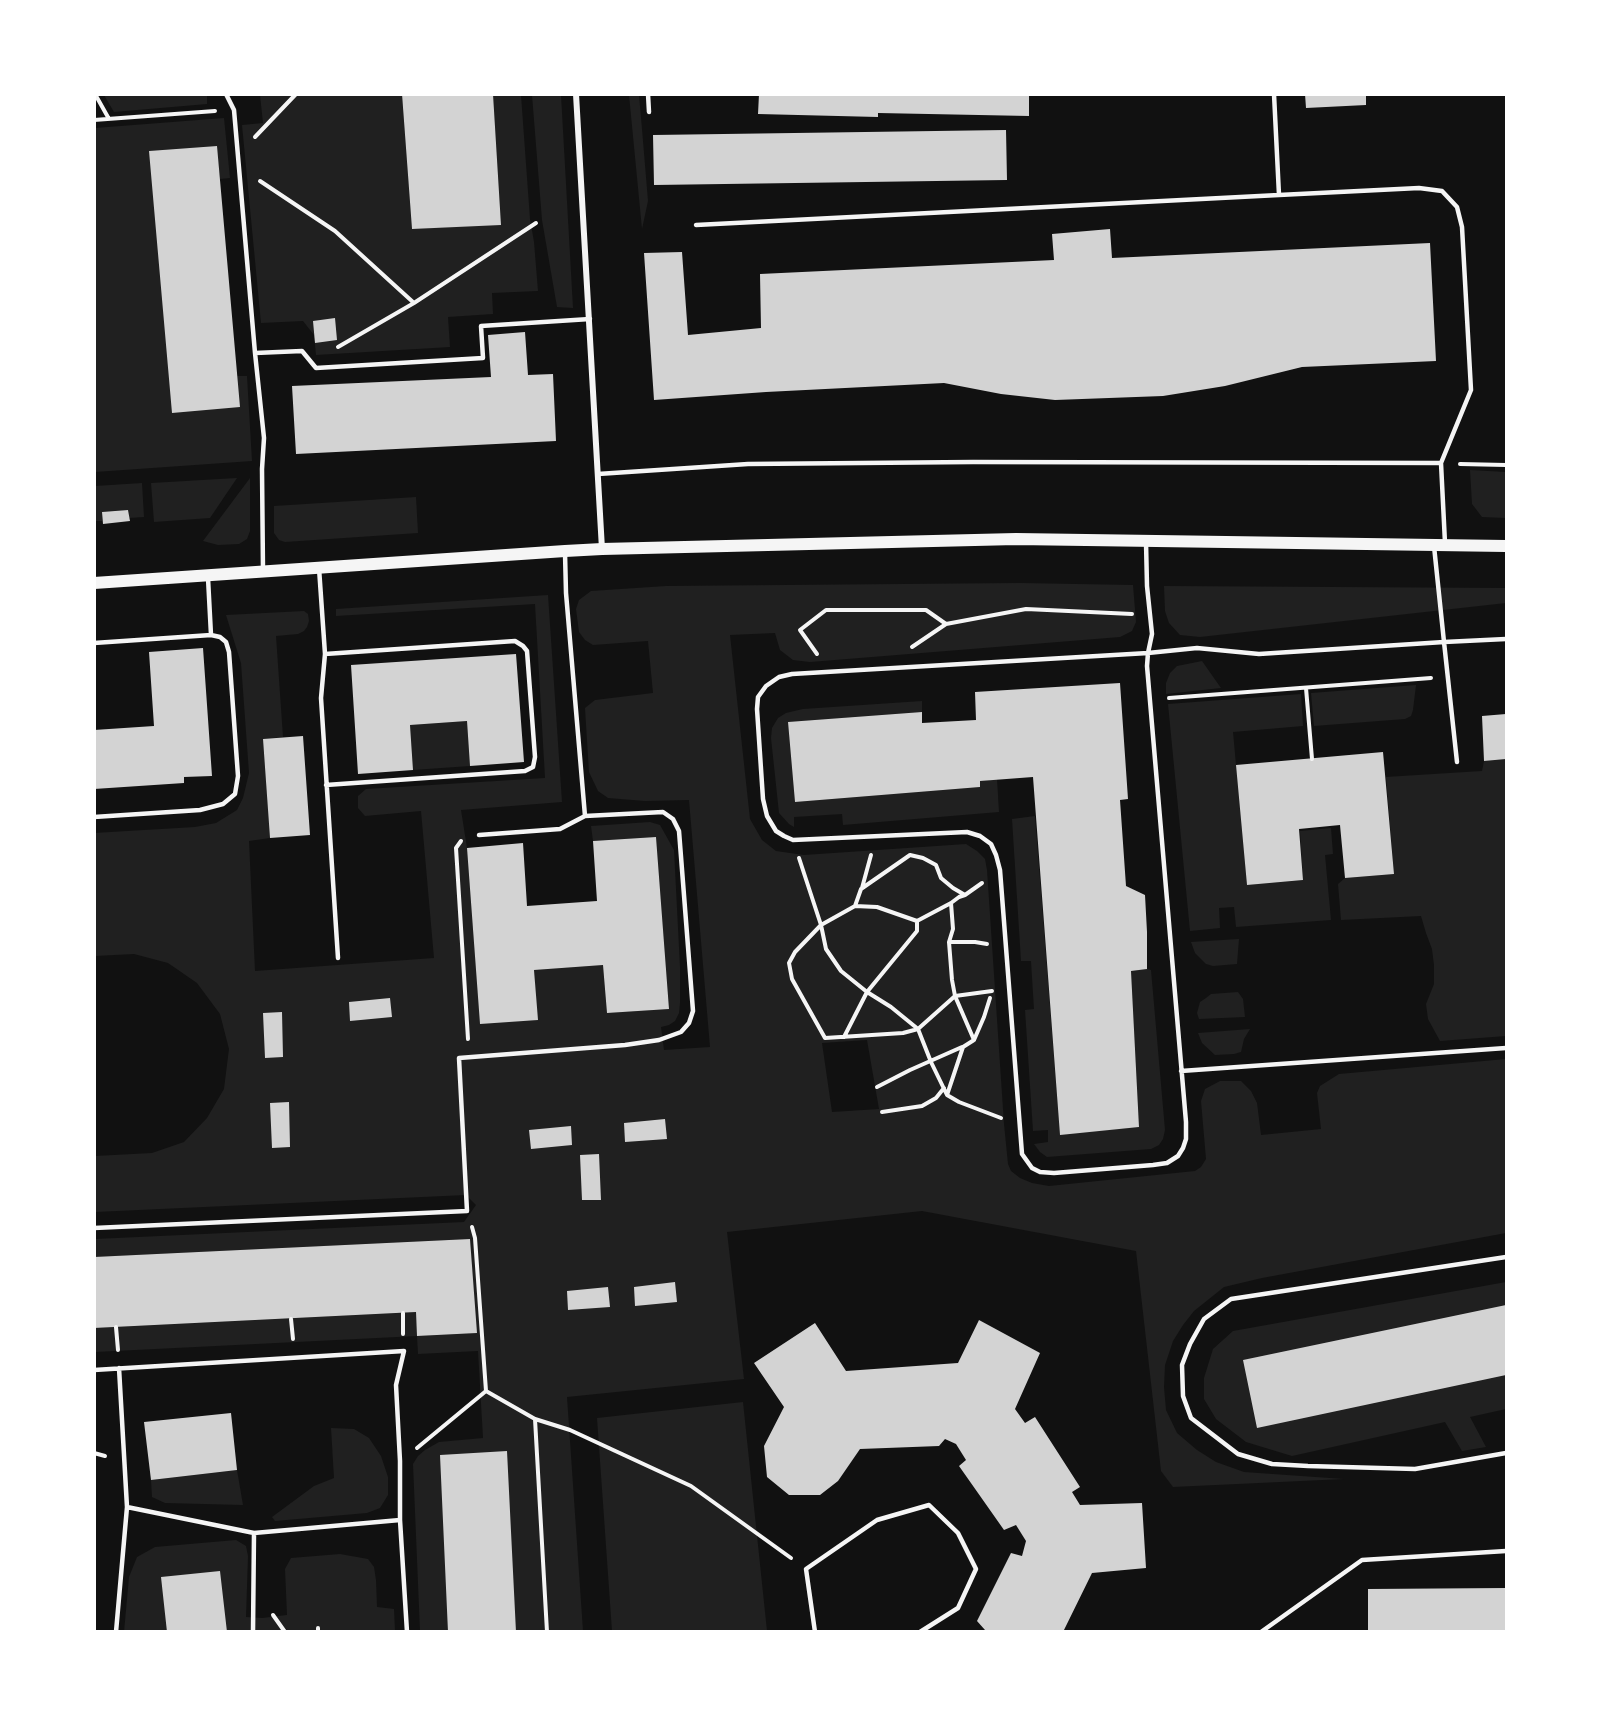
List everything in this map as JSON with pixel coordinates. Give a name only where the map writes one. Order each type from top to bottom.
[{"type":"main road","points":[[94,584],[602,549],[1016,539],[1506,546]]},
{"type":"street","points":[[576,94],[602,549]]},
{"type":"lane","points":[[226,94],[234,110],[264,438],[263,572]]},
{"type":"lane","points":[[648,94],[649,112]]},
{"type":"lane","points":[[1274,94],[1279,195]]},
{"type":"lane","points":[[696,225],[1419,188],[1442,191],[1457,207],[1462,227],[1471,390],[1441,463],[1440,546],[1444,642],[1457,762]]},
{"type":"lane","points":[[255,352],[302,351],[316,368],[483,358],[481,326],[590,319]]},
{"type":"lane","points":[[598,474],[748,464],[1441,463]]},
{"type":"lane","points":[[1146,542],[1147,585],[1152,634],[1148,653],[1150,700],[1186,1139],[1184,1148],[1178,1156],[1167,1163],[1054,1173],[1040,1172],[1032,1168],[1022,1154],[1000,870],[991,844],[980,836],[967,832],[793,840],[776,831],[767,816],[763,799],[757,709],[758,697],[766,686],[779,677],[792,674],[1148,653],[1197,648],[1259,654],[1506,639]]},
{"type":"lane","points":[[565,551],[566,593],[585,816]]},
{"type":"lane","points":[[319,568],[325,654],[321,698],[338,958]]},
{"type":"lane","points":[[207,575],[211,635]]},
{"type":"lane","points":[[94,643],[220,636],[226,642],[229,652],[238,776],[235,794],[223,804],[200,810],[94,817]]},
{"type":"lane","points":[[325,654],[515,641],[527,651],[536,757],[533,767],[525,771],[326,785]]},
{"type":"lane","points":[[94,1228],[467,1212],[459,1059],[625,1045],[659,1040],[681,1032],[689,1023],[693,1011],[679,831],[673,819],[663,812],[585,816],[560,829],[479,836]]},
{"type":"lane","points":[[1181,1071],[1506,1048]]},
{"type":"lane","points":[[1506,1257],[1231,1299],[1204,1319],[1190,1344],[1182,1365],[1183,1396],[1191,1418],[1238,1454],[1272,1464],[1415,1469],[1506,1453]]},
{"type":"lane","points":[[94,1370],[404,1352],[396,1385],[400,1520],[407,1632]]},
{"type":"lane","points":[[116,1632],[127,1508],[119,1368]]},
{"type":"lane","points":[[816,1632],[806,1569],[877,1520],[929,1505],[958,1533],[976,1569],[958,1608],[920,1632]]},
{"type":"lane","points":[[127,1508],[254,1533],[400,1520]]},
{"type":"lane","points":[[253,1632],[254,1533]]},
{"type":"lane","points":[[1261,1632],[1362,1560],[1506,1551]]},
{"type":"path","points":[[94,94],[109,119]]},
{"type":"path","points":[[238,155],[296,94]]},
{"type":"path","points":[[94,120],[234,110]]},
{"type":"path","points":[[239,164],[264,184],[335,231],[414,303]]},
{"type":"path","points":[[302,351],[338,347],[414,303],[536,223]]},
{"type":"path","points":[[1441,463],[1506,465]]},
{"type":"path","points":[[830,672],[800,630],[826,610],[926,610],[946,624],[1026,609],[1151,615]]},
{"type":"path","points":[[1150,700],[1448,677]]},
{"type":"path","points":[[1306,688],[1312,759]]},
{"type":"path","points":[[469,1057],[456,848],[461,841],[479,836]]},
{"type":"path","points":[[855,906],[876,837]]},
{"type":"path","points":[[793,840],[821,925],[826,949],[841,971],[867,992],[891,1006],[918,1029],[947,1095],[959,1102],[1018,1124]]},
{"type":"path","points":[[861,889],[910,855],[923,858],[936,865],[941,878],[965,895],[917,921],[878,907],[855,906],[821,925],[795,952],[789,963],[792,979],[825,1038],[903,1033],[918,1029],[955,996],[1009,987]]},
{"type":"path","points":[[951,903],[953,929],[949,942],[952,980],[955,996],[974,1040]]},
{"type":"path","points":[[844,1037],[867,992],[917,931],[917,921]]},
{"type":"path","points":[[949,942],[984,943],[1005,951]]},
{"type":"path","points":[[878,1087],[974,1040],[992,991]]},
{"type":"path","points":[[947,1095],[963,1047]]},
{"type":"path","points":[[882,1112],[922,1106],[936,1098],[945,1088]]},
{"type":"path","points":[[467,1212],[475,1238],[486,1391]]},
{"type":"path","points":[[486,1391],[535,1419],[570,1430],[691,1486],[806,1569]]},
{"type":"path","points":[[400,1461],[486,1391]]},
{"type":"path","points":[[535,1419],[547,1632]]},
{"type":"shaded area","points":[[104,95],[207,95],[207,104],[114,112]]},
{"type":"shaded area","points":[[260,95],[402,95],[412,229],[501,224],[493,95],[521,95],[538,291],[492,293],[493,314],[448,317],[450,347],[316,355],[314,335],[303,321],[261,323],[242,125],[263,123]]},
{"type":"shaded area","points":[[532,95],[561,95],[573,308],[557,307],[542,220]]},
{"type":"shaded area","points":[[629,95],[639,95],[648,201],[642,229]]},
{"type":"shaded area","points":[[224,118],[230,178],[220,179],[216,146],[149,151],[237,376],[247,376],[252,461],[95,472],[95,128]]},
{"type":"shaded area","points":[[1470,470],[1506,472],[1506,518],[1482,517],[1472,504]]},
{"type":"shaded area","points":[[237,478],[210,518],[154,522],[151,483]]},
{"type":"shaded area","points":[[250,478],[250,531],[247,539],[239,544],[218,545],[203,541]]},
{"type":"shaded area","points":[[142,483],[144,517],[129,518],[128,510],[102,512],[102,521],[95,521],[95,486]]},
{"type":"shaded area","points":[[416,497],[418,533],[285,542],[279,540],[274,533],[274,506]]},
{"type":"shaded area","points":[[1020,583],[1133,585],[1136,622],[1132,631],[1120,637],[810,662],[793,660],[780,650],[775,633],[730,635],[750,819],[762,840],[776,851],[804,855],[966,844],[985,859],[1008,1164],[1011,1171],[1020,1178],[1049,1186],[1195,1171],[1206,1159],[1201,1101],[1205,1089],[1220,1081],[1241,1081],[1251,1091],[1257,1103],[1261,1135],[1321,1129],[1317,1093],[1320,1086],[1339,1074],[1506,1059],[1506,1233],[1224,1287],[1194,1311],[1173,1341],[1165,1365],[1166,1410],[1177,1433],[1197,1450],[1216,1462],[1244,1472],[1344,1479],[1173,1487],[1161,1471],[1136,1251],[922,1211],[727,1232],[744,1379],[567,1397],[583,1631],[420,1631],[413,1464],[425,1450],[439,1442],[483,1438],[478,1351],[418,1354],[417,1336],[95,1352],[95,1328],[416,1312],[418,1336],[476,1333],[470,1239],[95,1257],[95,1239],[464,1222],[476,1205],[466,1195],[95,1212],[95,1156],[152,1153],[184,1142],[207,1118],[224,1089],[229,1049],[220,1014],[197,983],[168,963],[134,954],[95,956],[94,833],[195,827],[216,823],[237,810],[243,798],[249,773],[241,663],[226,615],[304,611],[308,614],[309,621],[304,631],[298,634],[276,636],[283,737],[263,739],[270,838],[249,841],[255,971],[434,958],[421,811],[365,816],[358,808],[358,796],[366,789],[545,778],[535,604],[336,616],[336,609],[548,595],[562,802],[461,810],[467,848],[480,1023],[537,1020],[534,970],[603,965],[607,1013],[669,1009],[656,837],[593,841],[591,826],[650,822],[660,825],[674,850],[680,1003],[675,1021],[661,1027],[664,1050],[710,1047],[689,800],[645,801],[608,798],[598,791],[589,772],[585,708],[595,700],[653,693],[648,641],[593,645],[579,632],[576,609],[579,600],[591,591],[666,586]],"holes":[[[867,1040],[879,1109],[832,1112],[822,1043]]]},
{"type":"shaded area","points":[[1164,586],[1506,588],[1506,603],[1200,637],[1180,635],[1169,623],[1165,611]]},
{"type":"shaded area","points":[[1202,661],[1221,688],[1166,694],[1166,683],[1170,673],[1177,666]]},
{"type":"shaded area","points":[[1416,685],[1413,710],[1411,716],[1405,719],[1314,726],[1311,693]]},
{"type":"shaded area","points":[[1301,694],[1303,726],[1233,732],[1247,885],[1303,880],[1300,831],[1331,828],[1333,854],[1325,855],[1331,920],[1236,927],[1234,907],[1219,908],[1220,928],[1190,931],[1168,704]]},
{"type":"shaded area","points":[[922,701],[922,712],[788,722],[795,802],[980,787],[980,781],[997,779],[999,812],[843,825],[842,814],[794,817],[794,827],[779,813],[771,738],[772,728],[778,718],[786,713],[803,709]]},
{"type":"shaded area","points":[[467,721],[470,766],[413,770],[410,725]]},
{"type":"shaded area","points":[[1506,759],[1506,1036],[1440,1041],[1428,1019],[1426,1004],[1434,984],[1434,965],[1432,949],[1421,916],[1341,920],[1338,884],[1345,878],[1394,874],[1386,777],[1482,771],[1484,761]]},
{"type":"shaded area","points":[[1035,816],[1060,1134],[1139,1127],[1131,971],[1147,969],[1151,970],[1165,1130],[1159,1145],[1151,1149],[1047,1157],[1034,1144],[1048,1142],[1048,1130],[1033,1131],[1025,1010],[1034,1009],[1031,961],[1021,961],[1012,819]]},
{"type":"shaded area","points":[[1239,939],[1237,964],[1213,966],[1206,964],[1195,953],[1191,942]]},
{"type":"shaded area","points":[[1238,992],[1243,999],[1245,1017],[1199,1019],[1197,1013],[1200,1002],[1211,994]]},
{"type":"shaded area","points":[[1250,1029],[1244,1039],[1241,1052],[1234,1054],[1215,1055],[1202,1043],[1198,1033]]},
{"type":"shaded area","points":[[1506,1282],[1506,1409],[1470,1417],[1486,1447],[1462,1451],[1445,1422],[1292,1456],[1246,1442],[1216,1419],[1204,1399],[1204,1378],[1213,1349],[1233,1331]]},
{"type":"shaded area","points":[[743,1402],[767,1631],[612,1631],[597,1418]]},
{"type":"shaded area","points":[[331,1428],[354,1429],[369,1438],[381,1456],[388,1477],[388,1495],[380,1508],[367,1513],[275,1521],[272,1517],[314,1486],[334,1478]]},
{"type":"shaded area","points":[[237,1470],[243,1505],[165,1503],[152,1497],[151,1480]]},
{"type":"shaded area","points":[[236,1540],[246,1546],[248,1556],[246,1617],[287,1615],[285,1569],[291,1558],[340,1554],[368,1559],[374,1567],[377,1607],[394,1609],[395,1631],[124,1632],[129,1577],[137,1557],[155,1547]]},
{"type":"building","points":[[402,94],[493,94],[501,225],[412,229]]},
{"type":"building","points":[[759,94],[1029,94],[1029,116],[878,113],[878,117],[758,114]]},
{"type":"building","points":[[1305,94],[1366,94],[1366,105],[1306,108]]},
{"type":"building","points":[[1006,130],[1007,180],[654,185],[653,135]]},
{"type":"building","points":[[217,146],[240,407],[172,413],[149,151]]},
{"type":"building","points":[[1110,229],[1112,258],[1430,243],[1436,361],[1302,367],[1225,386],[1163,396],[1055,400],[1001,394],[944,383],[654,400],[644,253],[682,252],[688,335],[761,328],[760,274],[1054,260],[1052,234]]},
{"type":"building","points":[[335,318],[337,340],[315,343],[313,321]]},
{"type":"building","points":[[525,332],[528,375],[553,374],[556,441],[296,454],[292,386],[491,377],[488,335]]},
{"type":"building","points":[[128,510],[130,521],[103,524],[102,512]]},
{"type":"building","points":[[203,648],[212,776],[184,777],[184,783],[94,789],[94,730],[154,726],[149,652]]},
{"type":"building","points":[[516,654],[524,762],[470,766],[467,721],[410,725],[413,770],[358,774],[351,665]]},
{"type":"building","points":[[1120,683],[1128,799],[1120,800],[1126,886],[1145,895],[1147,932],[1147,969],[1131,971],[1139,1127],[1060,1135],[1033,777],[980,781],[980,787],[795,802],[788,722],[922,712],[922,723],[976,720],[975,692]]},
{"type":"building","points":[[1506,714],[1506,759],[1484,761],[1482,716]]},
{"type":"building","points":[[303,736],[310,835],[270,838],[263,739]]},
{"type":"building","points":[[1383,752],[1394,874],[1345,878],[1340,825],[1299,829],[1303,880],[1247,885],[1236,765]]},
{"type":"building","points":[[656,837],[669,1009],[607,1013],[603,965],[534,970],[538,1020],[480,1024],[467,848],[523,843],[527,906],[597,901],[593,841]]},
{"type":"building","points":[[390,998],[392,1017],[350,1021],[349,1002]]},
{"type":"building","points":[[282,1012],[283,1057],[265,1058],[263,1013]]},
{"type":"building","points":[[289,1102],[290,1147],[272,1148],[270,1103]]},
{"type":"building","points":[[665,1119],[667,1139],[625,1142],[624,1123]]},
{"type":"building","points":[[571,1126],[572,1145],[531,1149],[529,1130]]},
{"type":"building","points":[[599,1154],[601,1200],[582,1200],[580,1155]]},
{"type":"building","points":[[470,1239],[477,1333],[417,1336],[416,1312],[94,1328],[94,1257]]},
{"type":"building","points":[[675,1282],[677,1302],[635,1306],[634,1287]]},
{"type":"building","points":[[608,1287],[610,1307],[568,1310],[567,1291]]},
{"type":"building","points":[[1506,1305],[1506,1375],[1257,1428],[1243,1360]]},
{"type":"building","points":[[979,1320],[1040,1353],[1015,1409],[1025,1423],[1035,1417],[1080,1487],[1072,1492],[1080,1505],[1142,1503],[1146,1568],[1092,1573],[1063,1632],[983,1632],[985,1630],[977,1621],[1011,1553],[1022,1556],[1026,1541],[1016,1525],[1004,1530],[959,1466],[966,1460],[956,1444],[945,1439],[939,1446],[860,1449],[838,1481],[820,1495],[789,1495],[767,1477],[764,1446],[784,1407],[754,1363],[815,1323],[846,1371],[958,1363]]},
{"type":"building","points":[[231,1413],[237,1470],[151,1480],[144,1422]]},
{"type":"building","points":[[507,1451],[516,1632],[448,1632],[440,1455]]},
{"type":"building","points":[[220,1571],[227,1632],[167,1632],[161,1577]]},
{"type":"building","points":[[1506,1588],[1506,1632],[1368,1632],[1368,1589]]}]
